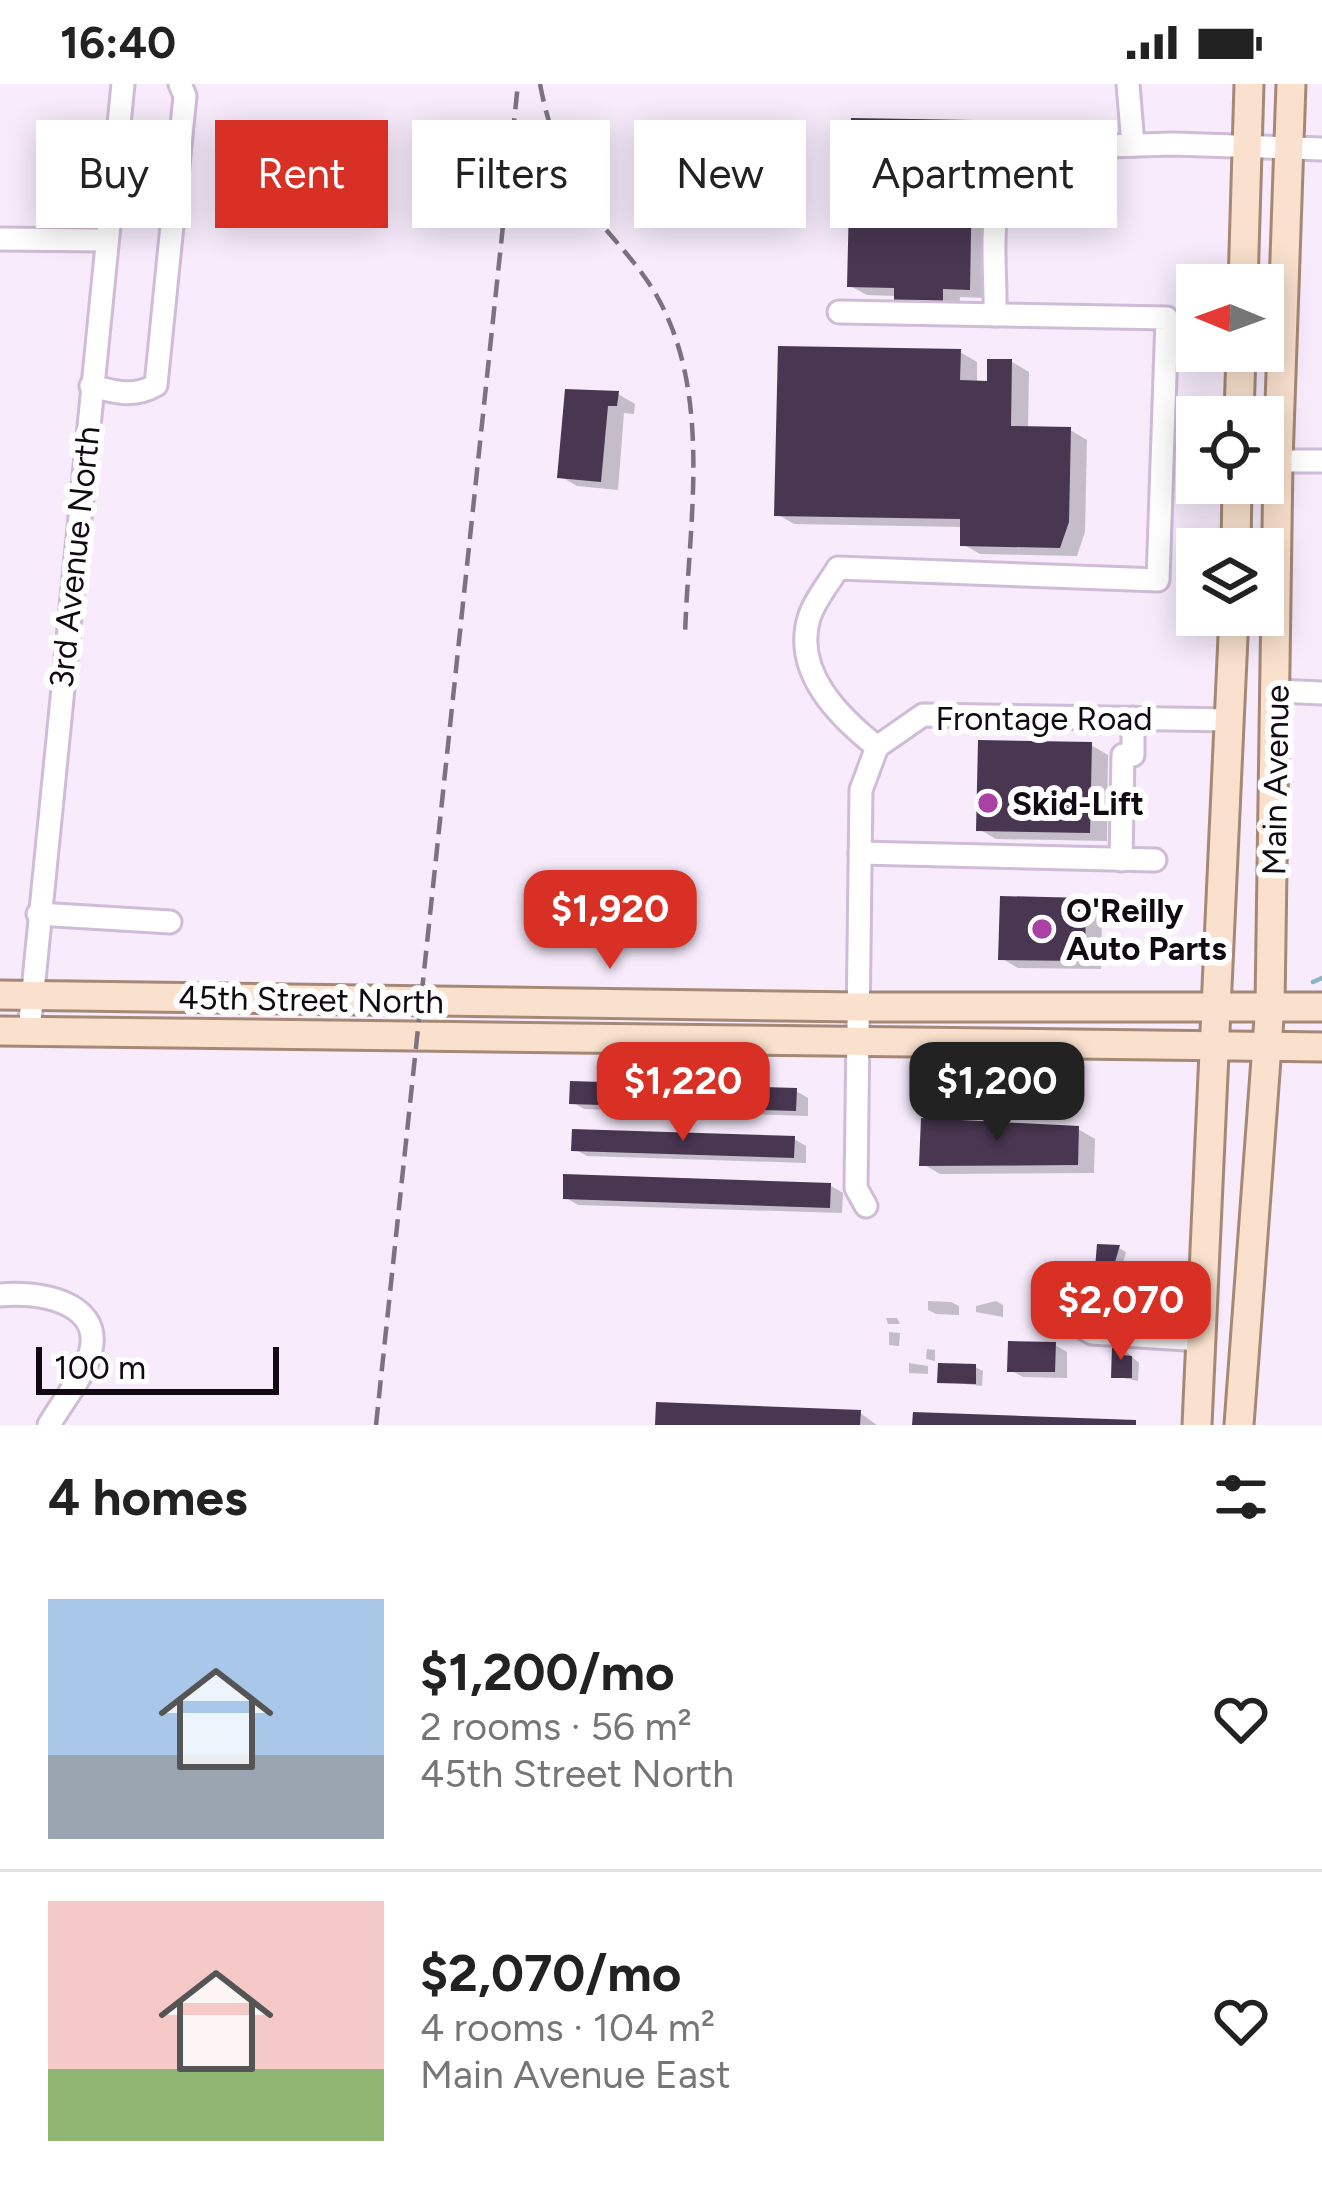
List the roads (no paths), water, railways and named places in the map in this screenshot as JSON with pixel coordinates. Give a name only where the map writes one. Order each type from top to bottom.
[{"type":"main road","points":[[1244,264],[1249,84]]},
{"type":"main road","name":"Main Avenue","points":[[1280,396],[1292,84]]},
{"type":"main road","name":"Main Avenue","points":[[1239,1425],[1270,1005],[1278,504]]},
{"type":"main road","name":"Main Avenue","points":[[1197,1425],[1233,636]]},
{"type":"main road","name":"45th Street North","points":[[0,995],[860,1007],[1322,1006]]},
{"type":"main road","name":"45th Street North","points":[[14,1031],[1322,1047]]},
{"type":"street","name":"3rd Avenue North","points":[[14,1031],[31,995],[123,84]]},
{"type":"street","points":[[91,386],[121,394],[143,393],[156,385],[185,96],[180,84]]},
{"type":"street","points":[[1128,84],[1133,145]]},
{"type":"street","points":[[995,315],[1000,182],[1009,166],[1039,148],[1322,149]]},
{"type":"street","points":[[0,239],[105,240]]},
{"type":"street","points":[[839,312],[1166,318],[1159,580],[838,568],[808,619],[808,666],[844,721],[878,746],[861,790],[856,1188],[866,1205]]},
{"type":"street","points":[[1284,461],[1322,461]]},
{"type":"street","points":[[1277,691],[1322,693]]},
{"type":"street","name":"Frontage Road","points":[[878,746],[923,715],[1231,719]]},
{"type":"street","points":[[1121,860],[1123,754],[1133,755],[1133,718]]},
{"type":"street","points":[[860,854],[1155,860]]},
{"type":"street","points":[[38,914],[170,922]]},
{"type":"street","points":[[1157,1282],[1118,1281],[1085,1295],[1077,1303],[1076,1323],[1092,1334],[1201,1340]]},
{"type":"street","points":[[0,1294],[57,1299],[82,1314],[88,1327],[90,1353],[50,1425]]},
{"type":"waterway","points":[[1313,982],[1322,978]]},
{"type":"railway","points":[[376,1425],[518,84]]},
{"type":"railway","points":[[540,84],[555,141],[571,176],[591,210],[653,290],[676,338],[692,421],[685,636]]},
{"type":"place","name":"Skid-Lift","points":[[988,803]]},
{"type":"place","name":"O'Reilly Auto Parts","points":[[1042,929]]}]
